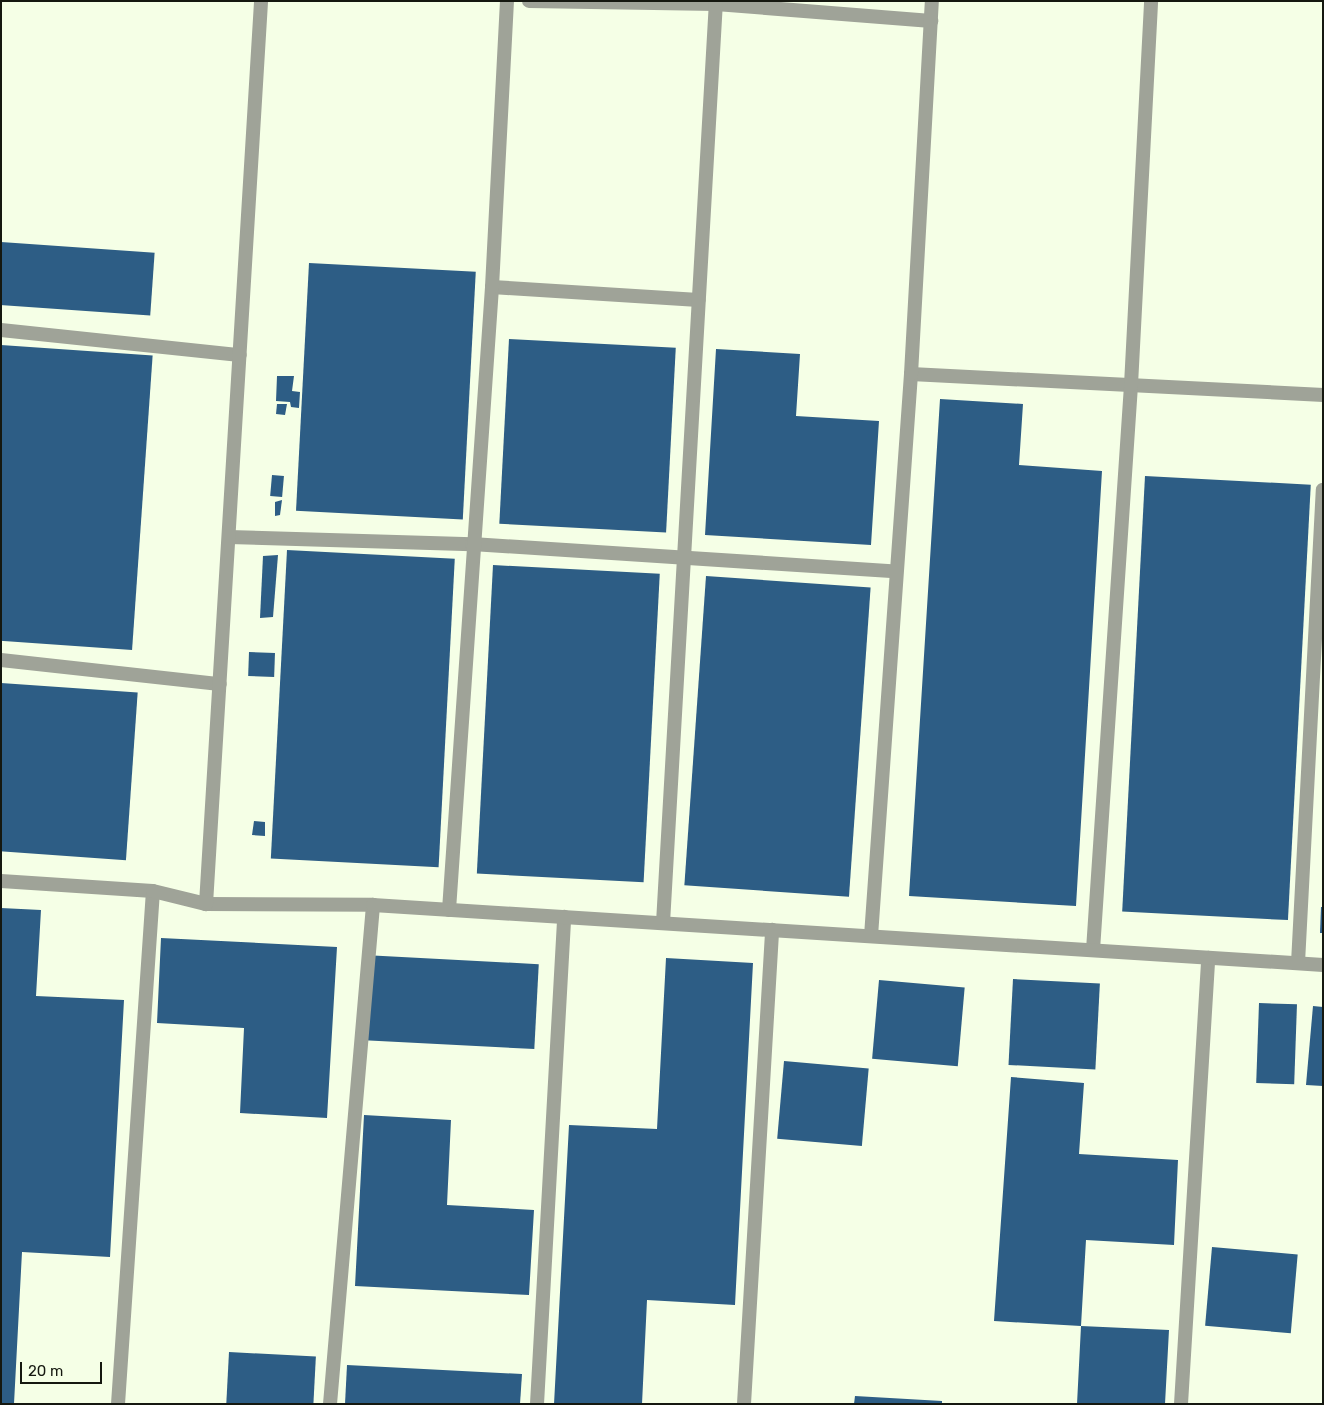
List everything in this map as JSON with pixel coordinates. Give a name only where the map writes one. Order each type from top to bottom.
[{"type":"street","points":[[206,904],[261,1]]},
{"type":"street","points":[[449,910],[472,544],[492,288],[507,1]]},
{"type":"street","points":[[529,1],[716,3],[931,21]]},
{"type":"street","points":[[871,936],[895,571],[911,374],[932,1]]},
{"type":"street","points":[[1093,950],[1131,385],[1152,1]]},
{"type":"street","points":[[663,923],[716,3]]},
{"type":"street","points":[[492,288],[699,300]]},
{"type":"street","points":[[1,330],[240,355]]},
{"type":"street","points":[[911,374],[1323,395]]},
{"type":"street","points":[[1298,963],[1323,490]]},
{"type":"street","points":[[229,537],[472,544],[895,571]]},
{"type":"street","points":[[1,660],[220,684]]},
{"type":"street","points":[[1,881],[152,891],[206,904],[373,905],[1323,965]]},
{"type":"street","points":[[118,1404],[152,891]]},
{"type":"street","points":[[330,1404],[373,905]]},
{"type":"street","points":[[537,1404],[564,916]]},
{"type":"street","points":[[744,1404],[772,930]]},
{"type":"street","points":[[1181,1404],[1208,958]]},
{"type":"building","points":[[1,242],[155,253],[150,316],[1,305]]},
{"type":"building","points":[[309,263],[476,272],[463,519],[296,511]]},
{"type":"building","points":[[509,339],[676,348],[666,532],[499,524]]},
{"type":"building","points":[[1,345],[153,356],[132,650],[1,641]]},
{"type":"building","points":[[716,349],[800,354],[796,416],[879,421],[871,545],[705,535]]},
{"type":"building","points":[[277,376],[294,376],[292,391],[300,392],[299,408],[291,407],[290,402],[276,401]]},
{"type":"building","points":[[940,399],[1023,404],[1019,465],[1102,471],[1076,906],[909,896]]},
{"type":"building","points":[[277,404],[287,404],[285,415],[276,414]]},
{"type":"building","points":[[272,475],[284,476],[282,497],[270,496]]},
{"type":"building","points":[[1145,476],[1311,485],[1288,920],[1122,911]]},
{"type":"building","points":[[282,500],[280,515],[275,516],[275,502]]},
{"type":"building","points":[[287,550],[455,559],[439,867],[271,859]]},
{"type":"building","points":[[278,555],[273,617],[260,618],[263,556]]},
{"type":"building","points":[[493,565],[660,574],[644,882],[477,874]]},
{"type":"building","points":[[706,576],[871,588],[849,897],[684,885]]},
{"type":"building","points":[[249,652],[275,653],[274,677],[248,676]]},
{"type":"building","points":[[1,683],[138,693],[126,860],[1,851]]},
{"type":"building","points":[[254,821],[265,822],[265,836],[252,835]]},
{"type":"building","points":[[1321,907],[1323,907],[1323,933],[1320,933]]},
{"type":"building","points":[[1,908],[41,910],[36,996],[124,1000],[110,1257],[22,1252],[14,1404],[1,1404]]},
{"type":"building","points":[[161,938],[337,947],[327,1118],[240,1113],[244,1028],[157,1023]]},
{"type":"building","points":[[364,955],[539,964],[534,1049],[360,1040]]},
{"type":"building","points":[[666,958],[753,963],[735,1305],[647,1300],[642,1404],[554,1404],[569,1125],[657,1129]]},
{"type":"building","points":[[1013,979],[1100,984],[1095,1069],[1008,1065]]},
{"type":"building","points":[[879,980],[965,987],[958,1066],[872,1059]]},
{"type":"building","points":[[1259,1003],[1297,1004],[1294,1084],[1256,1083]]},
{"type":"building","points":[[1313,1006],[1323,1007],[1323,1086],[1306,1085]]},
{"type":"building","points":[[784,1061],[869,1068],[862,1146],[777,1139]]},
{"type":"building","points":[[1011,1077],[1084,1083],[1079,1154],[1178,1160],[1174,1245],[1086,1240],[1081,1326],[994,1321]]},
{"type":"building","points":[[364,1115],[451,1120],[447,1205],[534,1210],[529,1295],[355,1286]]},
{"type":"building","points":[[1212,1247],[1298,1254],[1291,1333],[1205,1326]]},
{"type":"building","points":[[1081,1326],[1169,1330],[1165,1404],[1077,1404]]},
{"type":"building","points":[[229,1352],[316,1357],[313,1404],[226,1404]]},
{"type":"building","points":[[347,1365],[522,1374],[520,1404],[345,1404]]},
{"type":"building","points":[[855,1396],[942,1401],[942,1404],[854,1404]]}]
